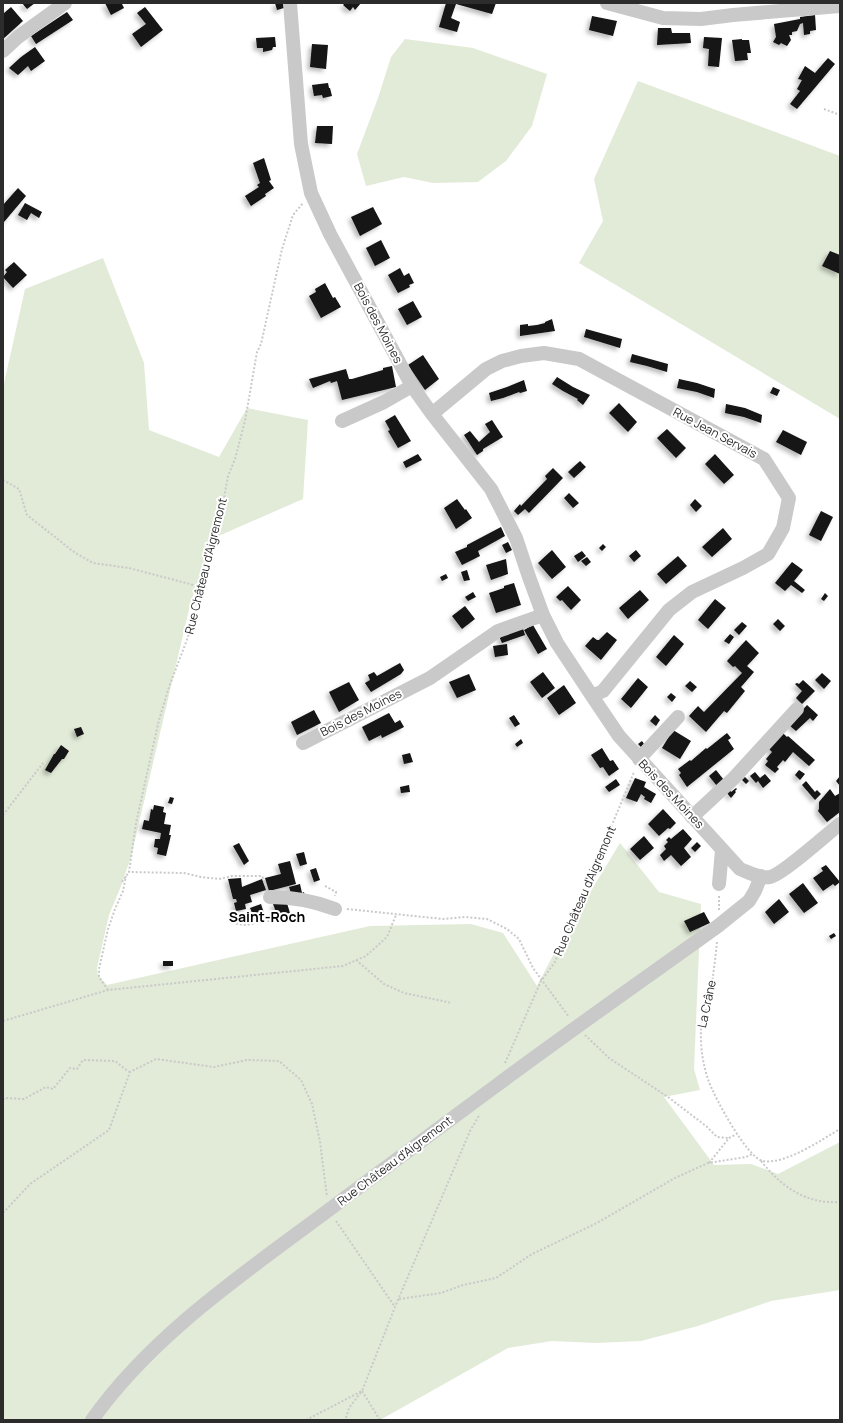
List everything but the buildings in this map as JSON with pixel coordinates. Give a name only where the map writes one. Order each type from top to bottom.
[{"type":"street","points":[[3,51],[18,37],[64,3]]},
{"type":"street","name":"Bois des Moines","points":[[290,3],[301,144],[311,193],[330,234],[412,386],[491,489],[503,509],[516,538],[543,615],[557,643],[619,736],[740,869],[761,876]]},
{"type":"street","points":[[607,3],[663,18],[701,19],[840,6]]},
{"type":"street","name":"Rue Jean Servais","points":[[432,414],[486,369],[502,361],[521,356],[544,353],[580,360],[764,459],[789,498],[783,528],[768,554],[743,568],[692,592],[669,610],[603,691],[592,696]]},
{"type":"street","points":[[342,421],[384,402],[412,386]]},
{"type":"street","name":"Bois des Moines","points":[[303,742],[430,678],[498,631],[543,615]]},
{"type":"street","points":[[692,817],[733,779],[797,709]]},
{"type":"street","points":[[639,759],[678,717]]},
{"type":"street","points":[[718,926],[749,901],[755,892],[761,876],[770,877],[784,870],[840,824]]},
{"type":"street","points":[[719,884],[722,850]]},
{"type":"street","points":[[270,897],[286,897],[322,904],[335,909]]},
{"type":"street","name":"Rue Château d'Aigremont","points":[[92,1420],[124,1379],[140,1362],[189,1318],[233,1282],[494,1087],[718,926]]},
{"type":"path","points":[[824,109],[840,115]]},
{"type":"path","name":"Rue Château d'Aigremont","points":[[126,876],[159,720],[169,687],[188,636],[214,545],[228,476],[235,459],[245,421],[257,352],[261,344],[282,249],[293,214],[311,193]]},
{"type":"path","points":[[3,480],[20,489],[27,515],[74,552],[93,563],[129,568],[202,587]]},
{"type":"path","name":"Rue Château d'Aigremont","points":[[503,1066],[541,981],[555,962],[639,759]]},
{"type":"path","points":[[3,815],[43,763]]},
{"type":"path","points":[[128,872],[184,873],[219,879],[232,876],[262,876],[263,879]]},
{"type":"path","points":[[122,882],[126,876]]},
{"type":"path","points":[[108,990],[99,977],[99,969],[108,929],[123,891],[126,876]]},
{"type":"path","name":"La Crâne","points":[[719,884],[715,965],[709,999],[701,1027],[701,1046],[709,1082],[724,1113],[737,1134],[752,1154],[761,1161],[774,1177],[790,1189],[810,1200],[830,1203],[840,1202]]},
{"type":"path","points":[[335,909],[349,909],[443,919],[465,917],[487,919],[508,929],[518,939],[532,968],[541,981],[577,1028],[609,1058],[668,1097],[706,1126],[717,1137],[729,1138]]},
{"type":"path","points":[[232,917],[236,924],[246,925],[313,913]]},
{"type":"path","points":[[3,1021],[108,990],[344,966],[366,956],[387,937],[396,915]]},
{"type":"path","points":[[356,960],[384,984],[404,993],[452,1003]]},
{"type":"path","points":[[3,1213],[30,1184],[109,1130],[130,1072],[156,1059],[214,1067],[247,1060],[279,1061],[301,1080],[312,1104],[320,1142],[328,1211],[396,1307]]},
{"type":"path","points":[[3,1100],[5,1098],[24,1099],[46,1087],[53,1089],[70,1068],[77,1069],[83,1060],[114,1062],[130,1072]]},
{"type":"path","points":[[346,1418],[349,1408],[362,1391],[470,1131],[480,1114]]},
{"type":"path","points":[[761,1161],[772,1161],[794,1155],[840,1129]]},
{"type":"path","points":[[708,1163],[729,1138],[737,1134]]},
{"type":"path","points":[[399,1299],[441,1293],[463,1285],[496,1278],[532,1254],[595,1224],[675,1178],[708,1163],[746,1157],[752,1154]]},
{"type":"path","points":[[306,1420],[362,1391]]},
{"type":"path","points":[[362,1391],[380,1420]]},
{"type":"green space","points":[[405,39],[473,48],[547,74],[532,126],[506,161],[478,182],[433,183],[404,177],[366,186],[357,154],[378,98],[391,57]]},
{"type":"green space","points":[[638,81],[840,156],[840,419],[579,263],[603,221],[594,179]]},
{"type":"green space","points":[[103,258],[144,363],[149,430],[219,457],[247,408],[308,420],[303,499],[214,538],[191,601],[131,857],[109,915],[97,968],[98,975],[107,985],[370,926],[471,924],[503,933],[537,986],[560,942],[620,843],[659,892],[701,904],[694,1069],[700,1090],[664,1097],[714,1165],[751,1164],[778,1174],[840,1142],[840,1290],[771,1301],[698,1326],[641,1341],[595,1343],[552,1341],[508,1348],[380,1420],[3,1420],[3,388],[25,289]]},
{"type":"district","name":"Saint-Roch","points":[[267,917]]}]
